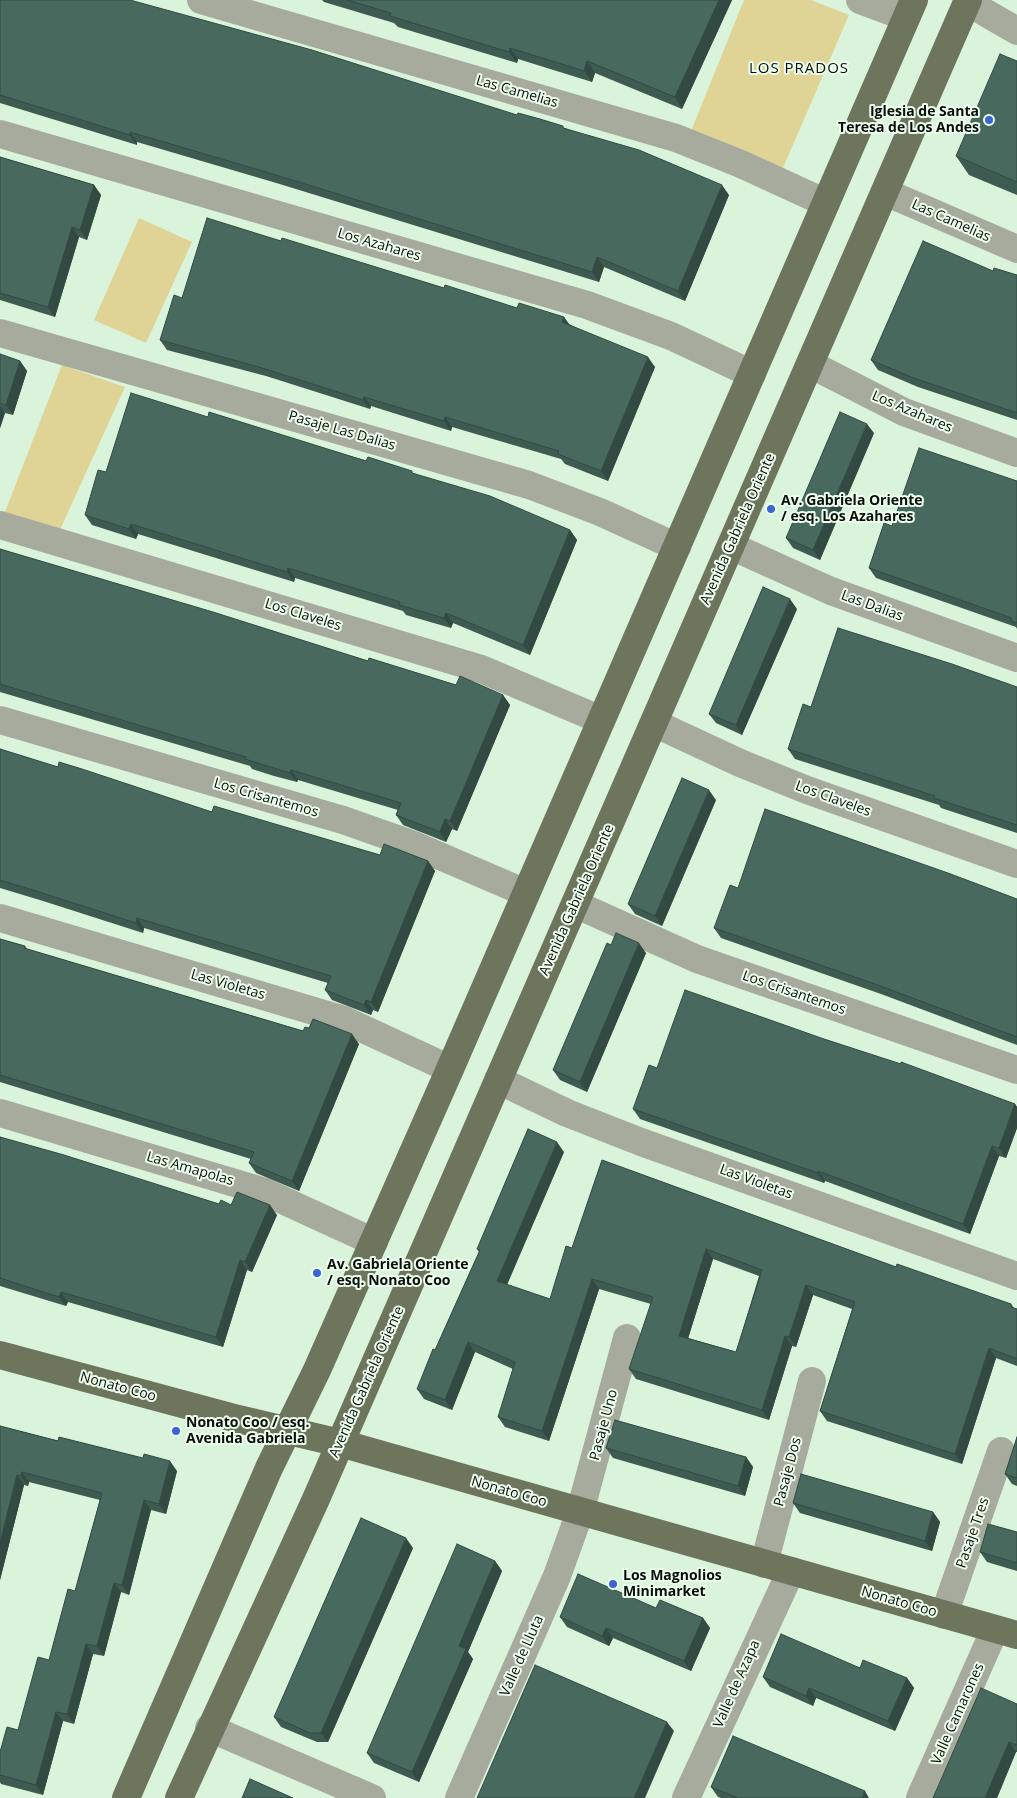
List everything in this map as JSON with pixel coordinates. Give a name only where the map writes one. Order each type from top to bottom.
[{"type":"main road","name":"Avenida Gabriela Oriente","points":[[179,1798],[209,1728],[340,1443],[968,1]]},
{"type":"main road","points":[[126,1798],[287,1430],[317,1370],[450,1069],[910,9]]},
{"type":"main road","name":"Nonato Coo","points":[[0,1355],[238,1419],[340,1443],[1006,1632]]},
{"type":"street","name":"Las Camelias","points":[[201,0],[676,138],[741,164],[826,203]]},
{"type":"street","points":[[860,0],[910,9]]},
{"type":"street","points":[[968,1],[1017,30]]},
{"type":"street","name":"Los Azahares","points":[[0,134],[587,305],[671,336],[752,374]]},
{"type":"street","name":"Las Camelias","points":[[885,192],[1017,249]]},
{"type":"street","name":"Pasaje Las Dalias","points":[[0,333],[529,485],[591,508],[677,547]]},
{"type":"street","name":"Los Azahares","points":[[810,364],[904,412],[1017,453]]},
{"type":"street","name":"Los Claveles","points":[[0,525],[472,666],[515,682],[601,720]]},
{"type":"street","name":"Las Dalias","points":[[731,546],[831,591],[1017,658]]},
{"type":"street","name":"Los Crisantemos","points":[[0,720],[343,820],[414,844],[526,893]]},
{"type":"street","name":"Los Claveles","points":[[654,723],[740,763],[807,790],[1017,864]]},
{"type":"street","name":"Los Crisantemos","points":[[575,904],[697,959],[1017,1070]]},
{"type":"street","name":"Las Violetas","points":[[0,918],[344,1020],[450,1069]]},
{"type":"street","name":"Las Violetas","points":[[498,1080],[567,1113],[625,1136],[1017,1276]]},
{"type":"street","name":"Las Amapolas","points":[[0,1113],[265,1192],[374,1242]]},
{"type":"street","name":"Pasaje Uno","points":[[580,1512],[627,1338]]},
{"type":"street","name":"Pasaje Dos","points":[[764,1564],[812,1381]]},
{"type":"street","name":"Pasaje Tres","points":[[944,1615],[1001,1452]]},
{"type":"street","name":"Valle de Lluta","points":[[459,1798],[557,1576],[580,1512]]},
{"type":"street","name":"Valle de Azapa","points":[[686,1798],[791,1571]]},
{"type":"street","name":"Valle Camarones","points":[[920,1798],[1006,1632]]},
{"type":"street","points":[[209,1728],[372,1798]]},
{"type":"shaded area","points":[[744,0],[811,0],[849,15],[783,168],[691,131]]},
{"type":"shaded area","points":[[139,218],[192,242],[146,343],[94,320]]},
{"type":"shaded area","points":[[62,365],[125,387],[59,532],[3,517]]},
{"type":"building","points":[[0,0],[130,0],[312,50],[517,115],[518,113],[563,126],[563,128],[639,150],[722,185],[678,291],[597,257],[592,272],[266,172],[130,132],[130,135],[0,95]]},
{"type":"building","points":[[347,0],[719,0],[675,97],[587,61],[584,71],[510,48],[509,52],[390,16],[391,13]]},
{"type":"building","points":[[1000,54],[1017,61],[1017,182],[956,156]]},
{"type":"building","points":[[0,157],[94,185],[80,230],[72,227],[48,307],[0,293]]},
{"type":"building","points":[[207,218],[281,241],[282,238],[444,288],[445,285],[517,308],[519,303],[564,317],[562,322],[648,357],[601,471],[558,454],[559,451],[445,417],[444,421],[364,397],[363,400],[259,367],[160,340],[174,295],[182,298]]},
{"type":"building","points":[[923,241],[993,271],[994,268],[1017,275],[1017,413],[911,377],[871,360]]},
{"type":"building","points":[[0,354],[20,361],[6,405],[0,403]]},
{"type":"building","points":[[131,393],[208,417],[209,412],[366,461],[368,457],[412,471],[412,473],[490,496],[570,530],[523,645],[446,613],[444,618],[399,605],[400,602],[288,568],[287,572],[131,524],[129,529],[85,515],[98,470],[106,472]]},
{"type":"building","points":[[840,412],[867,424],[813,550],[786,538]]},
{"type":"building","points":[[919,448],[1017,481],[1017,623],[1011,621],[1012,618],[869,568],[884,523],[892,526]]},
{"type":"building","points":[[0,549],[213,612],[368,661],[369,658],[456,685],[460,676],[503,695],[450,821],[445,819],[440,832],[396,815],[401,803],[291,770],[290,773],[245,759],[246,757],[0,684]]},
{"type":"building","points":[[763,587],[790,599],[736,725],[709,714]]},
{"type":"building","points":[[838,628],[1017,687],[1017,825],[934,798],[935,796],[788,749],[803,704],[811,707]]},
{"type":"building","points":[[0,749],[58,767],[59,762],[212,812],[214,806],[380,855],[384,844],[428,861],[371,1002],[366,1000],[364,1005],[325,990],[331,976],[137,918],[136,923],[0,880]]},
{"type":"building","points":[[682,778],[709,790],[655,916],[628,904]]},
{"type":"building","points":[[765,809],[1017,899],[1017,1037],[875,984],[714,928],[730,885],[738,888]]},
{"type":"building","points":[[616,933],[639,943],[580,1082],[553,1070],[607,943],[611,945]]},
{"type":"building","points":[[0,939],[25,946],[24,948],[303,1031],[305,1027],[309,1028],[313,1019],[352,1034],[292,1181],[249,1163],[254,1152],[0,1075]]},
{"type":"building","points":[[685,990],[824,1039],[901,1064],[901,1062],[1015,1104],[999,1148],[992,1146],[963,1224],[818,1171],[818,1173],[633,1109],[649,1065],[657,1068]]},
{"type":"building","points":[[528,1129],[557,1142],[497,1281],[550,1299],[566,1246],[572,1248],[602,1160],[896,1267],[897,1264],[1011,1304],[1011,1307],[1017,1309],[1017,1359],[989,1348],[955,1454],[820,1411],[855,1302],[806,1285],[789,1337],[785,1336],[762,1410],[629,1369],[653,1297],[592,1279],[542,1431],[498,1417],[515,1362],[468,1342],[445,1400],[417,1389],[433,1349],[435,1350],[480,1250],[477,1249]],"holes":[[[706,1249],[762,1270],[736,1352],[679,1336]]]},
{"type":"building","points":[[0,1137],[64,1155],[219,1204],[221,1200],[231,1205],[237,1192],[270,1205],[245,1262],[240,1260],[216,1337],[61,1292],[59,1297],[0,1278]]},
{"type":"building","points":[[615,1420],[746,1457],[738,1486],[606,1448]]},
{"type":"building","points":[[0,1426],[58,1441],[59,1437],[143,1458],[144,1454],[170,1461],[159,1504],[144,1500],[122,1585],[114,1583],[97,1646],[86,1644],[67,1714],[56,1712],[36,1785],[0,1775],[0,1752],[7,1727],[18,1730],[38,1657],[49,1660],[68,1589],[75,1591],[102,1493],[22,1472],[21,1476],[17,1475],[0,1543]]},
{"type":"building","points":[[1017,1437],[1017,1478],[1005,1474]]},
{"type":"building","points":[[801,1474],[933,1512],[925,1541],[793,1503]]},
{"type":"building","points":[[361,1518],[406,1538],[321,1733],[310,1733],[274,1717]]},
{"type":"building","points":[[988,1524],[1017,1532],[1017,1563],[980,1552]]},
{"type":"building","points":[[457,1544],[495,1561],[459,1646],[466,1649],[412,1772],[367,1753]]},
{"type":"building","points":[[578,1574],[656,1608],[660,1600],[703,1618],[684,1661],[606,1628],[602,1636],[560,1617]]},
{"type":"building","points":[[781,1634],[860,1668],[863,1660],[907,1678],[888,1721],[809,1688],[806,1696],[763,1677]]},
{"type":"building","points":[[535,1665],[667,1722],[634,1798],[477,1798]]},
{"type":"building","points":[[981,1688],[1017,1704],[1017,1745],[1009,1742],[985,1798],[933,1798]]},
{"type":"building","points":[[733,1736],[865,1791],[862,1798],[738,1798],[711,1787]]},
{"type":"building","points":[[250,1779],[293,1798],[242,1798]]},
{"type":"place","name":"Iglesia de Santa Teresa de Los Andes","points":[[989,120]]},
{"type":"place","name":"Av. Gabriela Oriente / esq. Los Azahares","points":[[771,509]]},
{"type":"place","name":"Av. Gabriela Oriente / esq. Nonato Coo","points":[[317,1273]]},
{"type":"place","name":"Nonato Coo / esq. Avenida Gabriela","points":[[176,1431]]},
{"type":"place","name":"Los Magnolios Minimarket","points":[[613,1584]]},
{"type":"district","name":"LOS PRADOS","points":[[799,69]]}]
